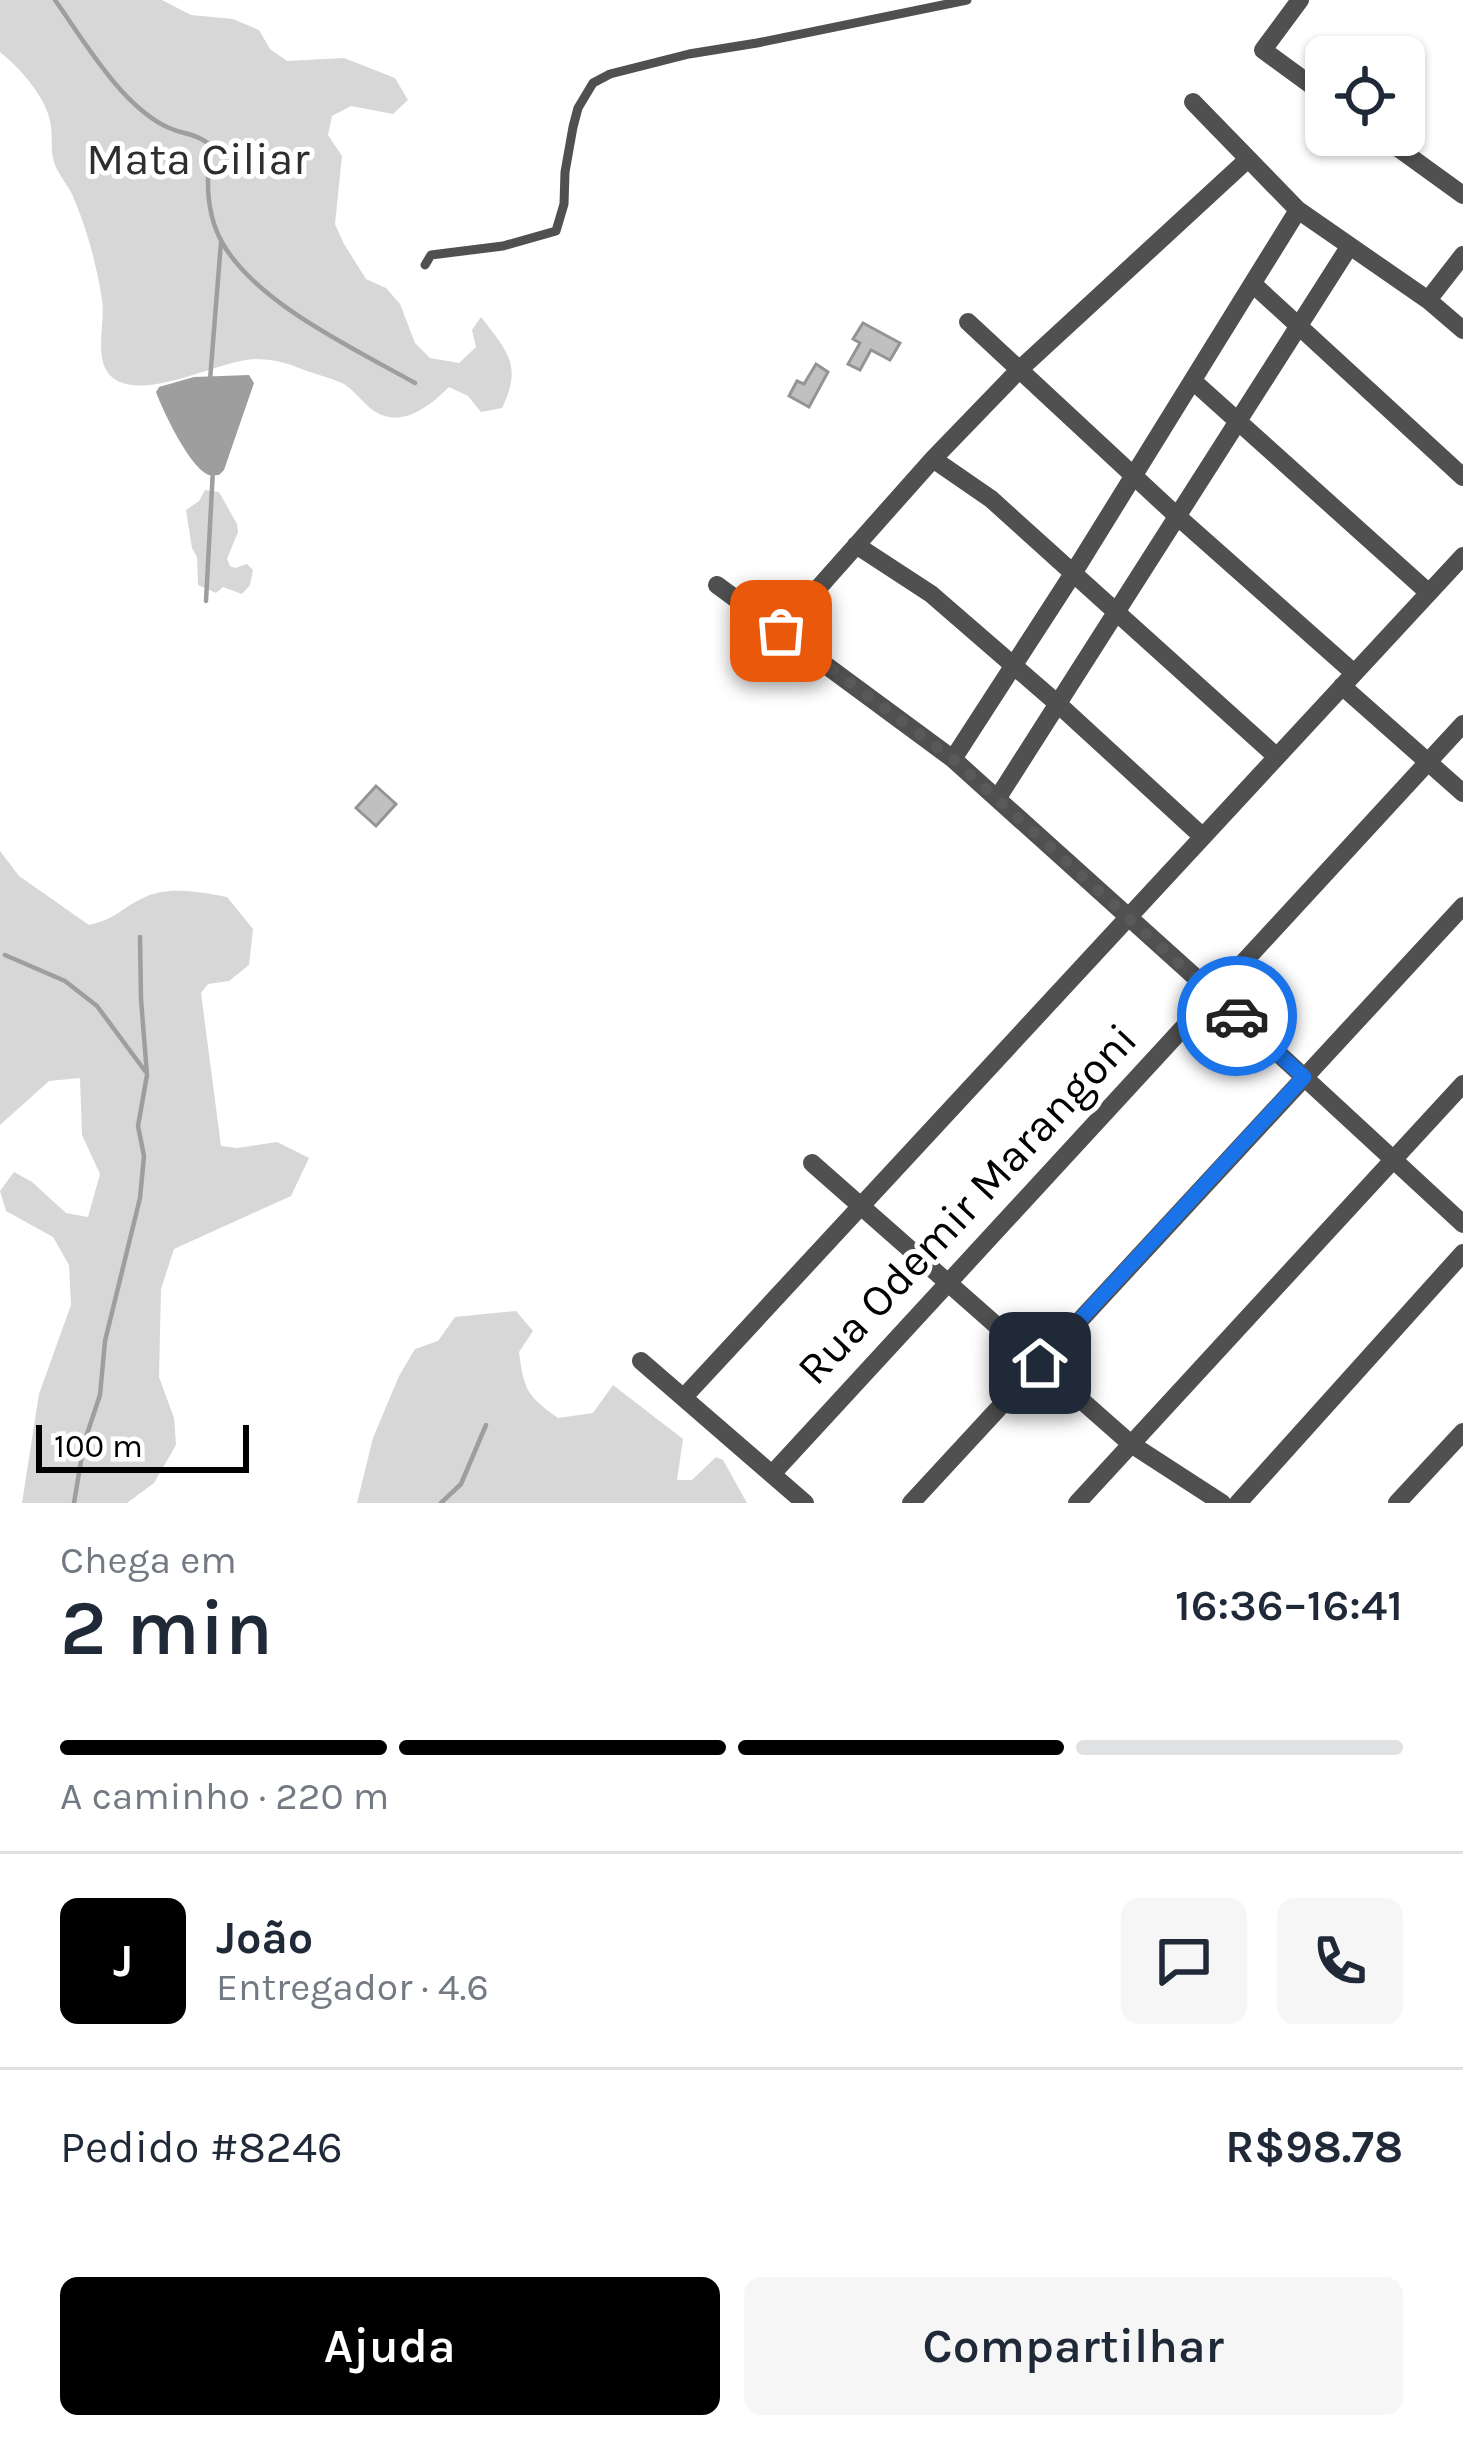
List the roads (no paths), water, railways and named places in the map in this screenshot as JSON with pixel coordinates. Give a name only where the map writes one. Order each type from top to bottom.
[{"type":"street","points":[[1300,0],[1263,50],[1305,81]]},
{"type":"street","points":[[1192,103],[1298,210],[1428,300],[1463,330]]},
{"type":"street","points":[[1409,156],[1463,195]]},
{"type":"street","points":[[781,631],[1019,370],[1247,160]]},
{"type":"street","points":[[953,759],[1298,210]]},
{"type":"street","points":[[997,799],[1349,248]]},
{"type":"street","points":[[1428,300],[1463,255]]},
{"type":"street","points":[[1253,284],[1463,477]]},
{"type":"street","points":[[968,322],[1135,475],[1463,793]]},
{"type":"street","points":[[1193,381],[1429,592]]},
{"type":"street","points":[[933,459],[992,499],[1277,757]]},
{"type":"street","points":[[856,545],[931,593],[1203,837]]},
{"type":"street","points":[[684,1397],[1463,556]]},
{"type":"street","points":[[717,585],[953,759],[1463,1224]]},
{"type":"street","name":"Rua Odemir Marangoni","points":[[773,1473],[1463,724]]},
{"type":"street","points":[[911,1503],[1463,906]]},
{"type":"street","points":[[1077,1503],[1463,1084]]},
{"type":"street","points":[[812,1163],[1131,1444],[1222,1503]]},
{"type":"street","points":[[1238,1503],[1463,1253]]},
{"type":"street","points":[[641,1361],[805,1503]]},
{"type":"street","points":[[1397,1503],[1463,1432]]},
{"type":"lane","points":[[424,265],[434,254],[503,246],[556,231],[578,108],[593,83],[610,74],[967,0]]},
{"type":"waterway","points":[[55,0],[134,104],[167,127],[211,145],[210,208],[223,244],[239,266],[310,323],[415,383]]},
{"type":"waterway","points":[[210,380],[221,242]]},
{"type":"waterway","points":[[206,601],[213,469]]},
{"type":"waterway","points":[[74,1503],[84,1443],[100,1395],[105,1341],[140,1198],[144,1156],[138,1126],[147,1075],[140,937]]},
{"type":"waterway","points":[[5,955],[65,981],[97,1006],[145,1071]]},
{"type":"waterway","points":[[441,1503],[461,1484],[486,1425]]},
{"type":"park label","name":"Mata Ciliar","points":[[198,159]]}]
